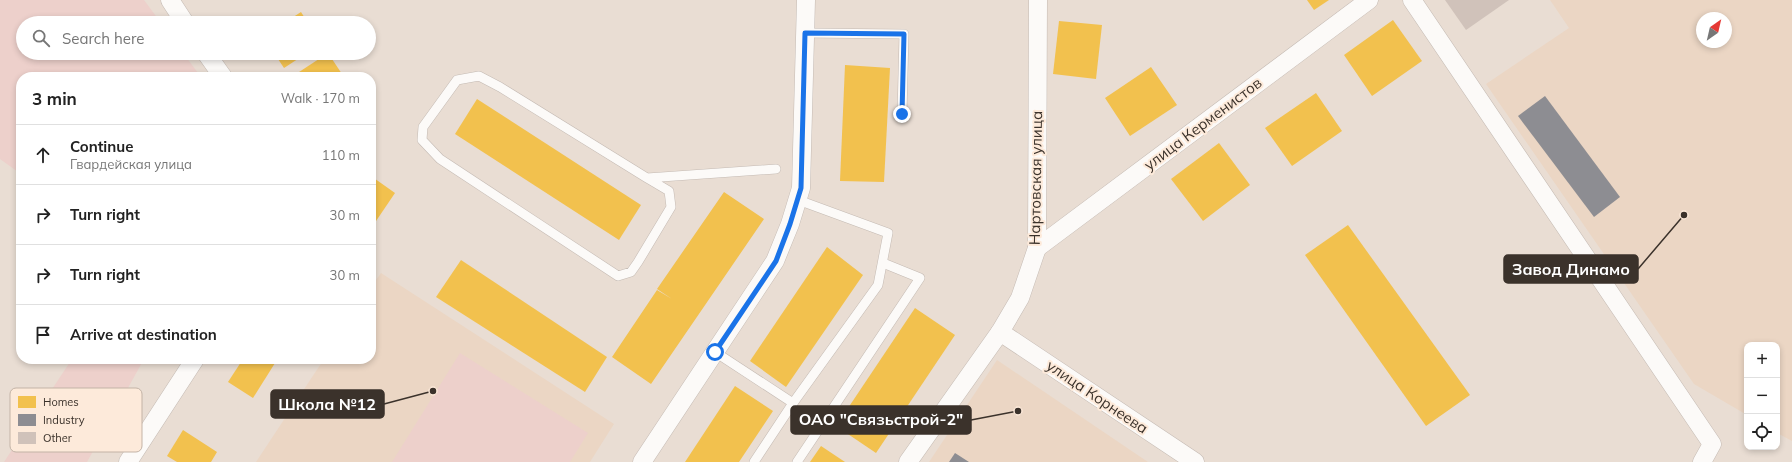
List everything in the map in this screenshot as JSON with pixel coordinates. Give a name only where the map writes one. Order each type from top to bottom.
[{"type":"street","points":[[170,0],[181,16]]},
{"type":"street","points":[[642,462],[776,261],[790,224],[801,188],[806,0]]},
{"type":"street","name":"Нартовская улица","points":[[908,462],[1000,332],[1020,298],[1037,248],[1038,0]]},
{"type":"street","name":"улица Керменистов","points":[[1037,248],[1369,0]]},
{"type":"street","points":[[1412,0],[1712,444],[1702,462]]},
{"type":"street","points":[[211,60],[219,72]]},
{"type":"street","name":"улица Корнеева","points":[[1000,332],[1195,462]]},
{"type":"street","points":[[142,440],[192,364]]},
{"type":"street","points":[[128,462],[135,452]]},
{"type":"lane","points":[[805,33],[904,34],[902,114]]},
{"type":"lane","points":[[647,178],[669,191],[671,207],[631,272],[618,276],[440,159],[422,140],[423,127],[457,80],[479,76],[500,87],[647,178],[776,169]]},
{"type":"lane","points":[[754,462],[793,403],[878,284],[888,233],[798,200]]},
{"type":"lane","points":[[797,462],[920,278],[882,263]]},
{"type":"lane","points":[[715,352],[793,403]]},
{"type":"shaded area","points":[[0,0],[144,0],[156,16],[16,16],[16,60],[188,60],[197,72],[16,72],[16,170],[0,159]]},
{"type":"shaded area","points":[[1550,0],[1792,0],[1792,441],[1780,435],[1780,342],[1744,342],[1744,413],[1694,384],[1486,84],[1569,28]]},
{"type":"shaded area","points":[[381,273],[614,424],[590,462],[256,462],[321,364],[376,364],[376,280]]},
{"type":"shaded area","points":[[460,353],[588,433],[570,462],[392,462]]},
{"type":"shaded area","points":[[997,360],[1148,462],[929,462]]},
{"type":"shaded area","points":[[69,364],[141,364],[128,388],[53,388]]},
{"type":"shaded area","points":[[11,452],[93,452],[87,462],[4,462]]},
{"type":"building: Homes","points":[[1307,0],[1329,0],[1314,10]]},
{"type":"building: Homes","points":[[301,12],[304,16],[295,16]]},
{"type":"building: Homes","points":[[1393,20],[1422,61],[1372,96],[1344,55]]},
{"type":"building: Homes","points":[[1059,21],[1102,25],[1096,79],[1053,74]]},
{"type":"building: Homes","points":[[279,60],[296,60],[284,68]]},
{"type":"building: Homes","points":[[317,60],[333,60],[341,72],[299,72]]},
{"type":"building: Homes","points":[[845,65],[890,68],[884,182],[840,181]]},
{"type":"building: Homes","points":[[1151,67],[1177,105],[1130,136],[1105,98]]},
{"type":"building: Homes","points":[[1316,93],[1342,131],[1292,166],[1265,128]]},
{"type":"building: Homes","points":[[477,99],[641,205],[619,240],[455,134]]},
{"type":"building: Homes","points":[[1219,143],[1250,185],[1203,221],[1171,179]]},
{"type":"building: Homes","points":[[376,180],[395,193],[376,221]]},
{"type":"building: Homes","points":[[724,192],[764,219],[651,384],[612,357],[657,290],[672,299],[657,289]]},
{"type":"building: Homes","points":[[1348,225],[1470,395],[1426,426],[1305,255]]},
{"type":"building: Homes","points":[[827,247],[863,275],[786,387],[750,361]]},
{"type":"building: Homes","points":[[461,260],[607,357],[585,392],[436,297]]},
{"type":"building: Homes","points":[[915,308],[955,335],[876,453],[836,426]]},
{"type":"building: Homes","points":[[240,364],[274,364],[253,398],[228,382]]},
{"type":"building: Homes","points":[[735,386],[773,411],[739,462],[685,462]]},
{"type":"building: Homes","points":[[183,430],[217,452],[211,462],[177,462],[167,456]]},
{"type":"building: Homes","points":[[821,446],[845,462],[810,462]]},
{"type":"building: Industry","points":[[1545,96],[1620,197],[1594,217],[1518,116]]},
{"type":"building: Industry","points":[[955,453],[969,462],[949,462]]},
{"type":"building: Other","points":[[1445,0],[1509,0],[1466,30]]},
{"type":"place","name":"Завод Динамо","points":[[1684,215]]},
{"type":"place","name":"Школа №12","points":[[433,391]]},
{"type":"place","name":"ОАО \"Связьстрой-2\"","points":[[1018,411]]},
{"type":"route","points":[[715,352],[776,261],[790,224],[801,188],[805,33],[904,34],[902,114]]}]
